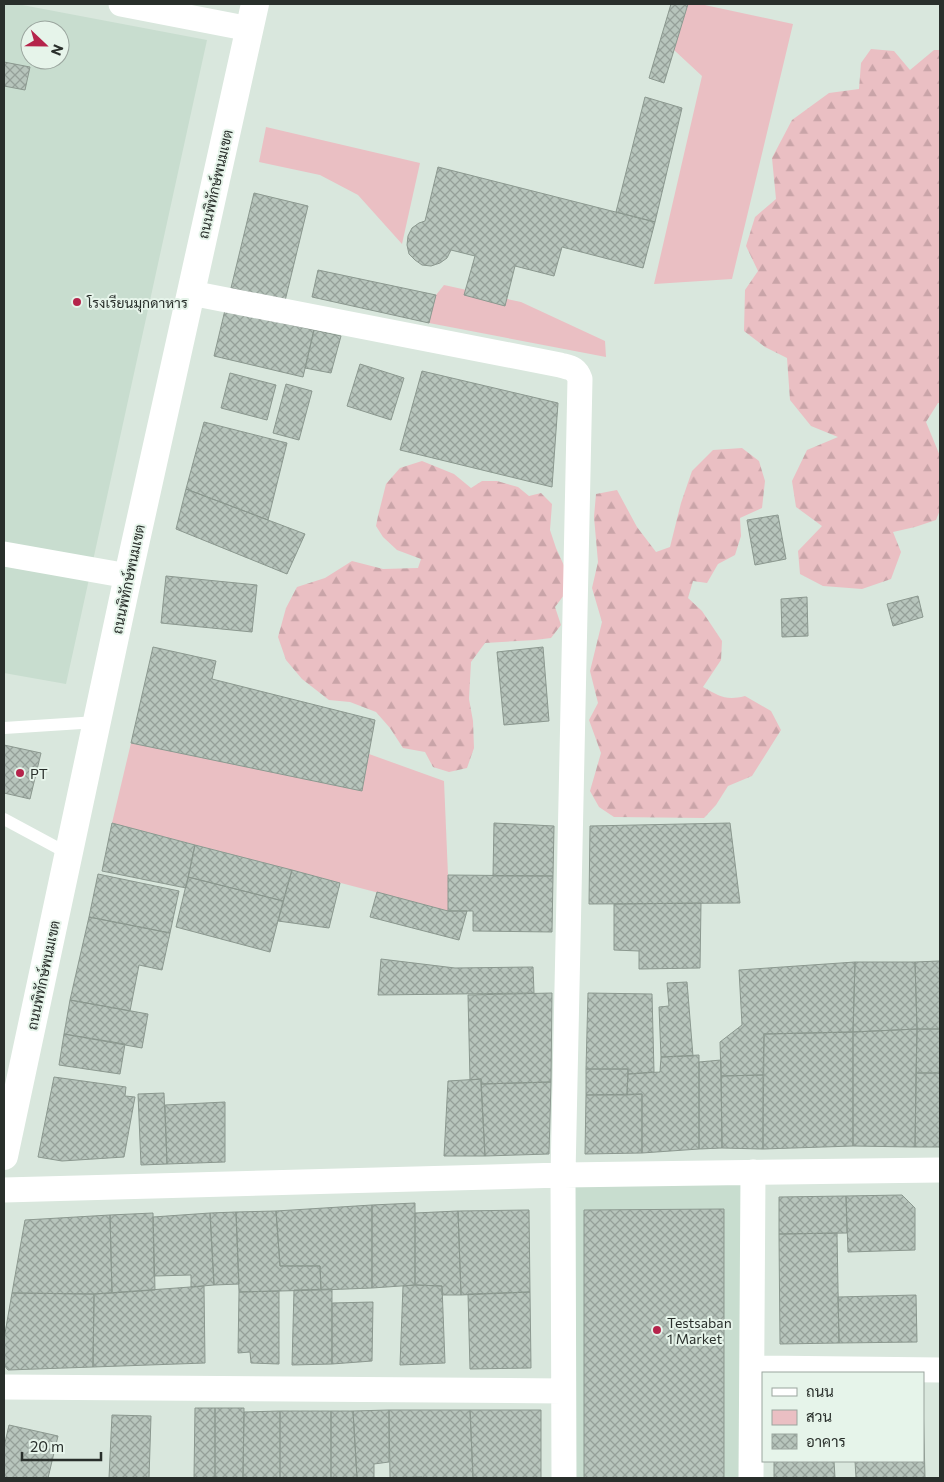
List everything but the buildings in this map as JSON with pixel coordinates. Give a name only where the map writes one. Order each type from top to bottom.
[{"type":"main road","name":"ถนนพิทักษ์พนมเขต","points":[[4,1156],[128,576],[252,16]]},
{"type":"street","points":[[121,4],[252,16]]},
{"type":"street","points":[[190,293],[570,367],[577,372],[580,379],[563,1176],[564,1478]]},
{"type":"street","points":[[4,554],[128,576]]},
{"type":"street","points":[[4,1190],[563,1176],[940,1170]]},
{"type":"street","points":[[750,1478],[753,1172]]},
{"type":"street","points":[[752,1368],[940,1370]]},
{"type":"street","points":[[4,1387],[564,1391]]},
{"type":"lane","points":[[4,728],[97,722]]},
{"type":"lane","points":[[4,819],[69,854]]},
{"type":"shaded area","name":"โรงเรียนมุกดาหาร","points":[[4,4],[17,4],[207,40],[66,684],[4,673]]},
{"type":"shaded area","name":"Testsaban 1 Market","points":[[747,1178],[744,1478],[570,1478],[569,1182]]},
{"type":"green space","points":[[688,4],[700,4],[793,24],[732,279],[654,284],[702,76],[674,50]]},
{"type":"green space","points":[[871,49],[894,51],[910,70],[934,50],[940,50],[940,403],[938,403],[926,422],[940,456],[940,510],[936,520],[893,532],[901,552],[891,579],[862,589],[823,586],[800,574],[798,551],[822,526],[796,507],[792,481],[807,450],[838,437],[811,426],[790,400],[787,358],[765,347],[744,331],[745,290],[758,271],[746,246],[755,217],[776,199],[772,158],[792,120],[829,93],[859,89],[861,63]]},
{"type":"green space","points":[[266,127],[420,163],[402,244],[358,195],[320,175],[259,162]]},
{"type":"green space","points":[[444,285],[521,302],[605,341],[606,357],[429,323],[436,295]]},
{"type":"green space","points":[[742,448],[759,461],[765,481],[762,508],[740,518],[741,536],[735,555],[718,564],[707,583],[693,581],[688,598],[702,611],[722,641],[721,660],[703,687],[723,697],[745,696],[771,711],[781,730],[752,776],[728,786],[716,805],[704,818],[614,817],[599,807],[590,791],[601,753],[589,720],[598,703],[590,671],[602,622],[592,588],[598,562],[594,517],[596,494],[617,490],[637,527],[656,552],[670,547],[681,503],[692,471],[713,450]]},
{"type":"green space","points":[[422,461],[454,474],[471,488],[482,481],[497,481],[518,487],[529,496],[541,493],[552,504],[550,530],[566,570],[564,595],[555,607],[561,625],[551,638],[485,643],[471,662],[469,699],[473,721],[474,748],[467,768],[449,772],[433,767],[425,752],[403,748],[390,728],[376,712],[350,702],[329,700],[302,679],[286,660],[278,637],[286,608],[297,587],[325,578],[352,561],[383,569],[418,568],[421,559],[397,550],[383,537],[376,526],[386,484],[400,468]]},
{"type":"green space","points":[[131,743],[362,791],[369,754],[444,781],[448,911],[112,823]]},
{"type":"place","name":"โรงเรียนมุกดาหาร","points":[[77,302]]},
{"type":"place","name":"PT","points":[[20,773]]},
{"type":"place","name":"Testsaban 1 Market","points":[[657,1330]]}]
